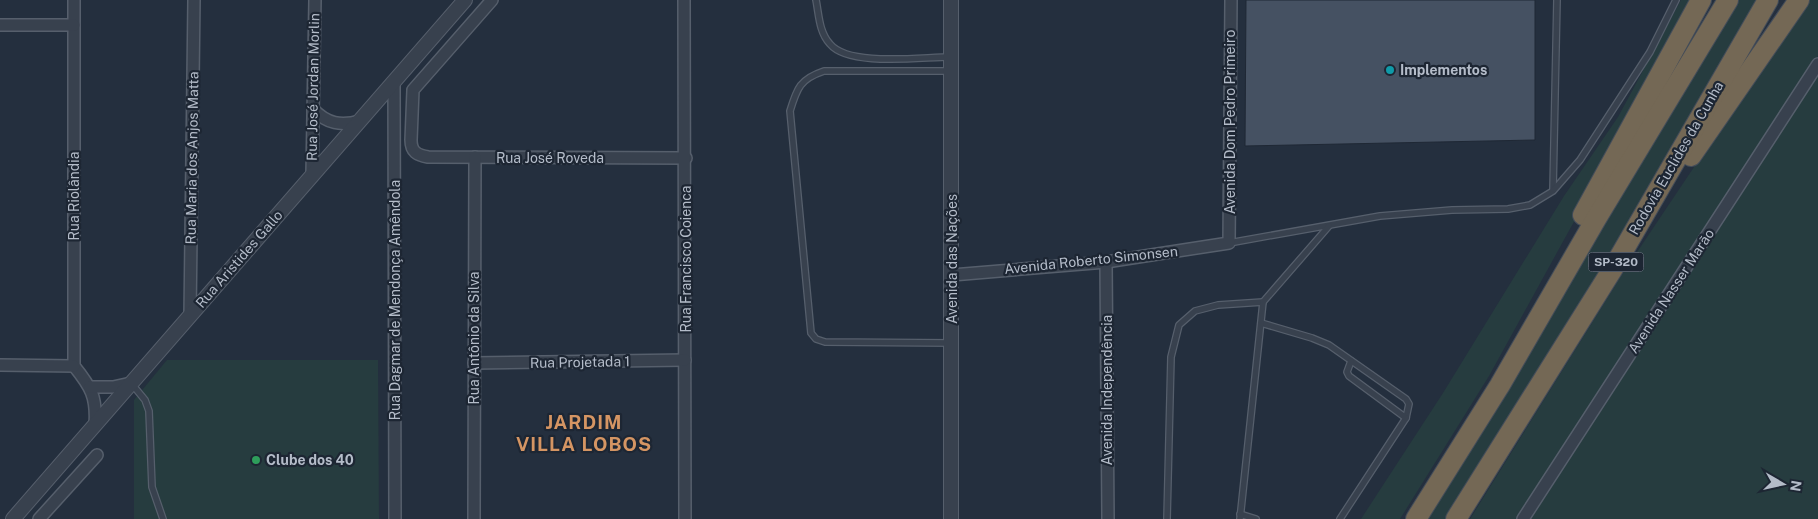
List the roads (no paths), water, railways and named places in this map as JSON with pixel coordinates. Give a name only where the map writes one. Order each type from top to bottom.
[{"type":"highway","points":[[1500,385],[1584,214],[1701,0]]},
{"type":"highway","name":"SP-320","points":[[1416,519],[1500,385],[1596,219],[1728,0]]},
{"type":"highway","name":"Rodovia Euclides da Cunha","points":[[1456,519],[1612,270],[1768,0]]},
{"type":"highway","points":[[1612,270],[1799,0]]},
{"type":"street","name":"Rua Riolândia","points":[[74,0],[74,366]]},
{"type":"street","name":"Rua Maria dos Anjos Matta","points":[[190,316],[194,0]]},
{"type":"street","name":"Rua José Jordan Morlin","points":[[312,174],[315,0]]},
{"type":"street","name":"Rua Aristides Gallo","points":[[13,519],[465,0]]},
{"type":"street","name":"Rua José Roveda","points":[[492,0],[413,90],[411,147],[414,153],[428,157],[686,158]]},
{"type":"street","name":"Rua Francisco Coienca","points":[[684,0],[686,158],[685,519]]},
{"type":"street","name":"Avenida das Nações","points":[[951,0],[951,519]]},
{"type":"street","name":"Avenida Dom Pedro Primeiro","points":[[1229,243],[1231,0]]},
{"type":"street","points":[[0,25],[74,25]]},
{"type":"street","name":"Avenida Nasser Marão","points":[[1523,519],[1818,64]]},
{"type":"street","name":"Rua Dagmar de Mendonça Amêndola","points":[[394,82],[395,519]]},
{"type":"street","points":[[313,109],[322,118],[334,123],[348,124],[360,121]]},
{"type":"street","points":[[313,136],[319,148],[332,152]]},
{"type":"street","name":"Rua Antônio da Silva","points":[[474,519],[475,157]]},
{"type":"street","name":"Avenida Roberto Simonsen","points":[[952,275],[1106,262],[1229,243]]},
{"type":"street","name":"Avenida Independência","points":[[1106,262],[1108,519]]},
{"type":"street","name":"Rua Projetada 1","points":[[474,363],[685,360]]},
{"type":"street","points":[[0,365],[74,366],[90,387],[96,408],[95,425]]},
{"type":"street","points":[[90,387],[113,387],[131,383]]},
{"type":"street","points":[[39,519],[97,455]]},
{"type":"lane","points":[[816,0],[822,31],[830,44],[843,54],[862,58],[951,56]]},
{"type":"lane","points":[[1553,191],[1557,0]]},
{"type":"lane","points":[[1229,243],[1380,216],[1452,210],[1508,209],[1530,205],[1553,191],[1580,160],[1650,52],[1676,0]]},
{"type":"lane","points":[[951,71],[824,71],[808,76],[797,90],[790,111],[811,333],[816,339],[825,342],[952,343]]},
{"type":"lane","points":[[1256,519],[1240,517],[1263,302],[1328,226]]},
{"type":"lane","points":[[1167,519],[1171,357],[1179,325],[1195,312],[1218,304],[1263,302]]},
{"type":"lane","points":[[1261,323],[1329,345],[1406,399],[1409,411],[1406,418],[1340,519]]},
{"type":"lane","points":[[1351,361],[1347,372],[1349,376],[1406,418]]},
{"type":"lane","points":[[131,383],[145,400],[149,412],[152,488],[163,519]]},
{"type":"place","name":"Implementos","points":[[1390,70]]},
{"type":"place","name":"Clube dos 40","points":[[256,460]]},
{"type":"district","name":"JARDIM VILLA LOBOS","points":[[584,433]]}]
